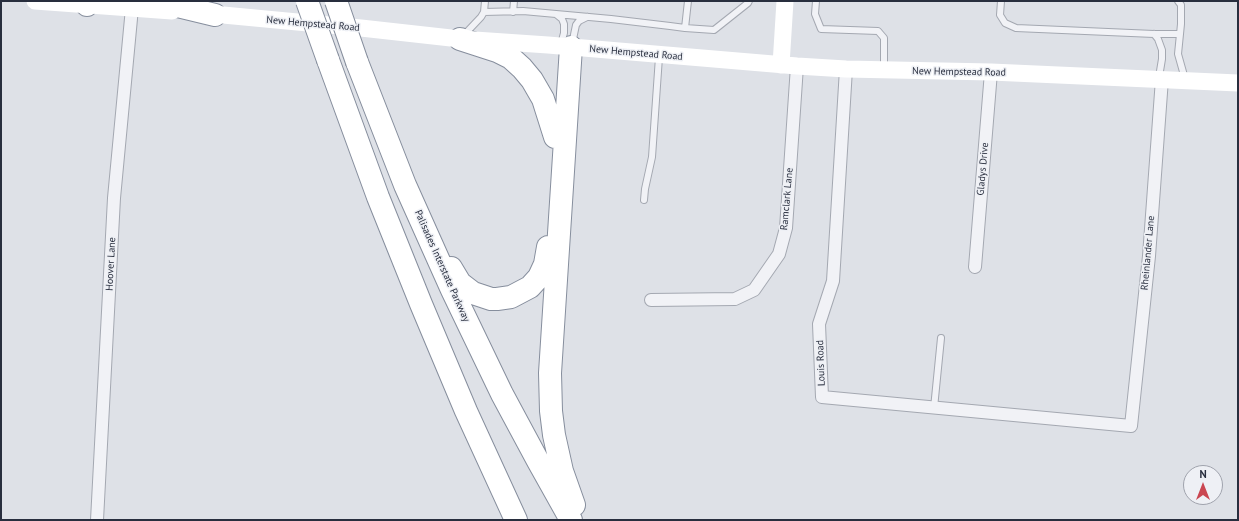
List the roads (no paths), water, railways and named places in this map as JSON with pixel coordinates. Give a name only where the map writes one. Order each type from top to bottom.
[{"type":"highway","points":[[157,1],[215,15]]},
{"type":"highway","points":[[307,1],[381,204],[424,312],[466,411],[516,520]]},
{"type":"highway","name":"Palisades Interstate Parkway","points":[[336,1],[357,62],[391,150],[424,228],[469,326],[519,426],[571,520]]},
{"type":"highway","points":[[460,39],[501,53],[511,58],[522,68],[532,80],[543,99],[555,137]]},
{"type":"highway","points":[[391,150],[456,278],[464,287],[485,298],[497,299],[511,297],[530,287],[539,277],[545,264],[548,244],[555,137],[566,47]]},
{"type":"highway","points":[[566,47],[550,385],[552,423],[559,460],[570,495],[582,520]]},
{"type":"street","name":"New Hempstead Road","points":[[35,1],[82,3],[361,28],[460,39],[846,70],[991,72],[1238,83]]},
{"type":"street","points":[[785,1],[789,66]]},
{"type":"street","name":"Hoover Lane","points":[[97,520],[114,198],[132,8]]},
{"type":"street","name":"Ramclark Lane","points":[[651,300],[734,299],[754,290],[779,254],[786,228],[789,66]]},
{"type":"street","name":"Louis Road","points":[[846,70],[833,281],[819,324],[822,397],[1131,426]]},
{"type":"street","name":"Gladys Drive","points":[[975,267],[991,72]]},
{"type":"street","name":"Rheinlander Lane","points":[[1131,426],[1149,256],[1160,79]]},
{"type":"lane","points":[[460,39],[481,17],[484,12],[485,1]]},
{"type":"lane","points":[[513,12],[514,1]]},
{"type":"lane","points":[[684,28],[688,1]]},
{"type":"lane","points":[[484,12],[523,11],[714,30],[748,3],[748,1]]},
{"type":"lane","points":[[816,1],[815,14],[821,29],[878,31],[884,38],[884,70]]},
{"type":"lane","points":[[1000,1],[1000,15],[1005,23],[1016,28],[1179,34]]},
{"type":"lane","points":[[1178,1],[1181,5],[1178,54],[1185,81]]},
{"type":"lane","points":[[554,14],[560,16],[564,24],[566,47]]},
{"type":"lane","points":[[566,47],[576,25],[582,19],[587,17]]},
{"type":"lane","points":[[1154,34],[1158,39],[1162,50],[1160,79]]},
{"type":"lane","points":[[644,200],[652,157],[660,55]]},
{"type":"lane","points":[[934,408],[940,338]]}]
